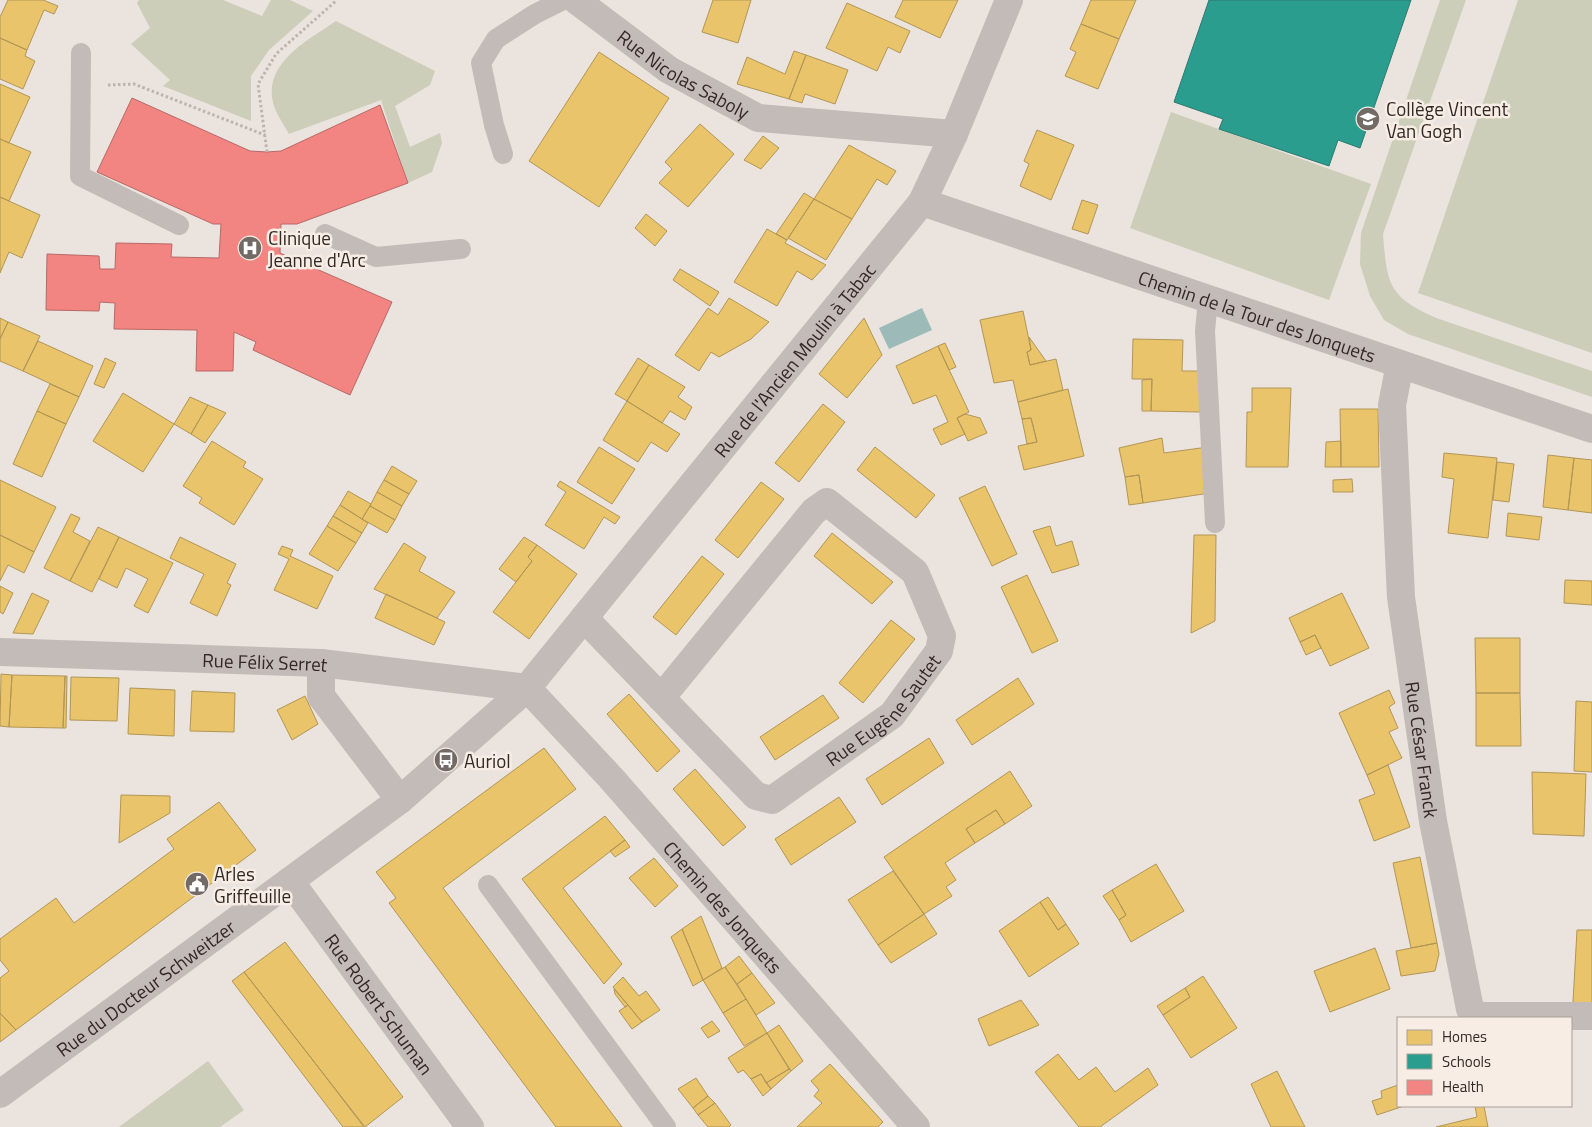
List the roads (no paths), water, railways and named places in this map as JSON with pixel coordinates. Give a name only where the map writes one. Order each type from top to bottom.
[{"type":"street","name":"Rue Nicolas Saboly","points":[[576,0],[669,70],[758,118],[954,134]]},
{"type":"street","name":"Rue de l'Ancien Moulin à Tabac","points":[[400,800],[527,688],[922,202],[954,134],[1009,0]]},
{"type":"street","name":"Chemin de la Tour des Jonquets","points":[[922,202],[1592,430]]},
{"type":"street","name":"Rue César Franck","points":[[1400,364],[1392,405],[1401,597],[1433,821],[1470,1009],[1479,1016],[1592,1016]]},
{"type":"street","name":"Rue Eugène Sautet","points":[[584,618],[661,698],[756,796],[772,800],[892,715],[939,651],[942,636],[915,572],[827,502],[814,511],[661,698]]},
{"type":"street","name":"Rue Félix Serret","points":[[0,652],[321,663],[527,688]]},
{"type":"street","points":[[321,663],[321,696],[400,800]]},
{"type":"street","name":"Chemin des Jonquets","points":[[527,688],[611,778],[916,1127]]},
{"type":"street","name":"Rue du Docteur Schweitzer","points":[[0,1094],[400,800]]},
{"type":"street","name":"Rue Robert Schuman","points":[[290,881],[470,1127]]},
{"type":"lane","points":[[503,154],[494,125],[481,63],[496,40],[535,14],[563,0]]},
{"type":"lane","points":[[81,53],[80,176],[179,225]]},
{"type":"lane","points":[[325,234],[376,256],[462,249]]},
{"type":"lane","points":[[1208,299],[1205,331],[1215,523]]},
{"type":"lane","points":[[488,885],[666,1127]]},
{"type":"water","points":[[922,308],[932,330],[889,349],[879,328]]},
{"type":"place","name":"Collège Vincent Van Gogh","points":[[1368,119]]},
{"type":"place","name":"Clinique Jeanne d'Arc","points":[[250,248]]},
{"type":"place","name":"Auriol","points":[[446,760]]},
{"type":"place","name":"Arles Griffeuille","points":[[197,884]]}]
